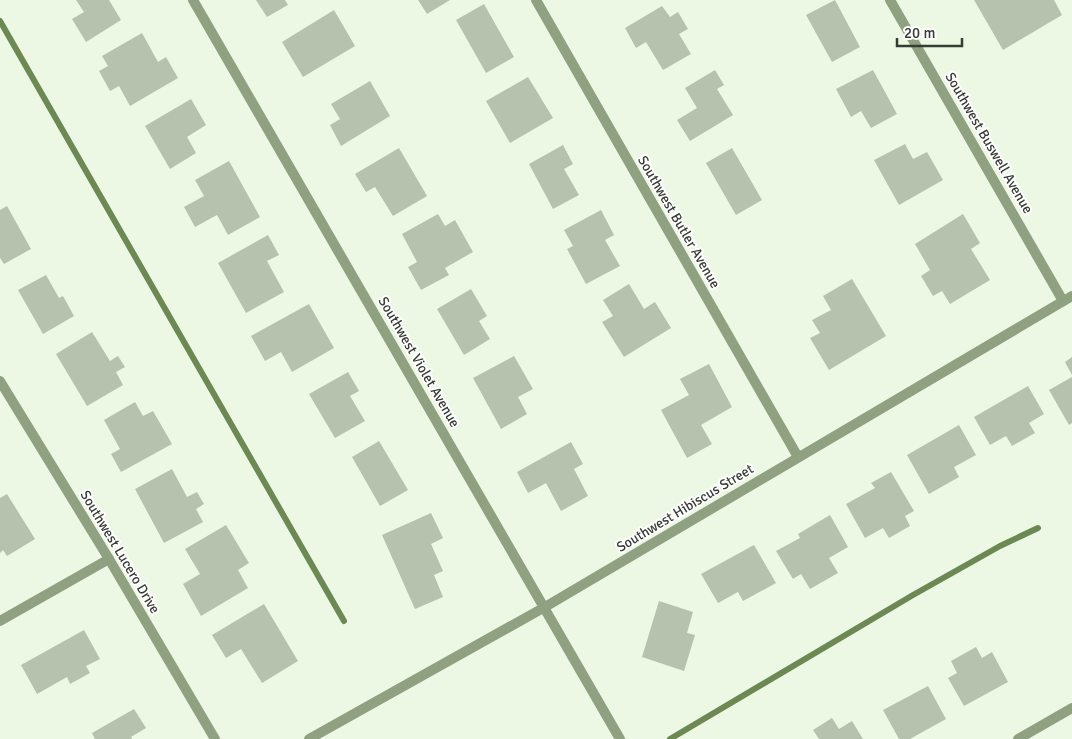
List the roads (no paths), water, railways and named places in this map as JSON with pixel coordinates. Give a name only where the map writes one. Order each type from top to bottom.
[{"type":"street","name":"Southwest Violet Avenue","points":[[193,0],[620,739]]},
{"type":"street","name":"Southwest Butler Avenue","points":[[536,0],[798,457]]},
{"type":"street","name":"Southwest Buswell Avenue","points":[[890,0],[1068,298]]},
{"type":"street","name":"Southwest Hibiscus Street","points":[[309,739],[545,607],[1068,298]]},
{"type":"street","name":"Southwest Lucero Drive","points":[[0,380],[109,559],[215,739]]},
{"type":"street","points":[[0,622],[109,559]]},
{"type":"street","points":[[1018,739],[1072,708]]},
{"type":"waterway","points":[[0,21],[344,621]]},
{"type":"waterway","points":[[670,739],[913,595],[1000,546],[1038,528]]}]
